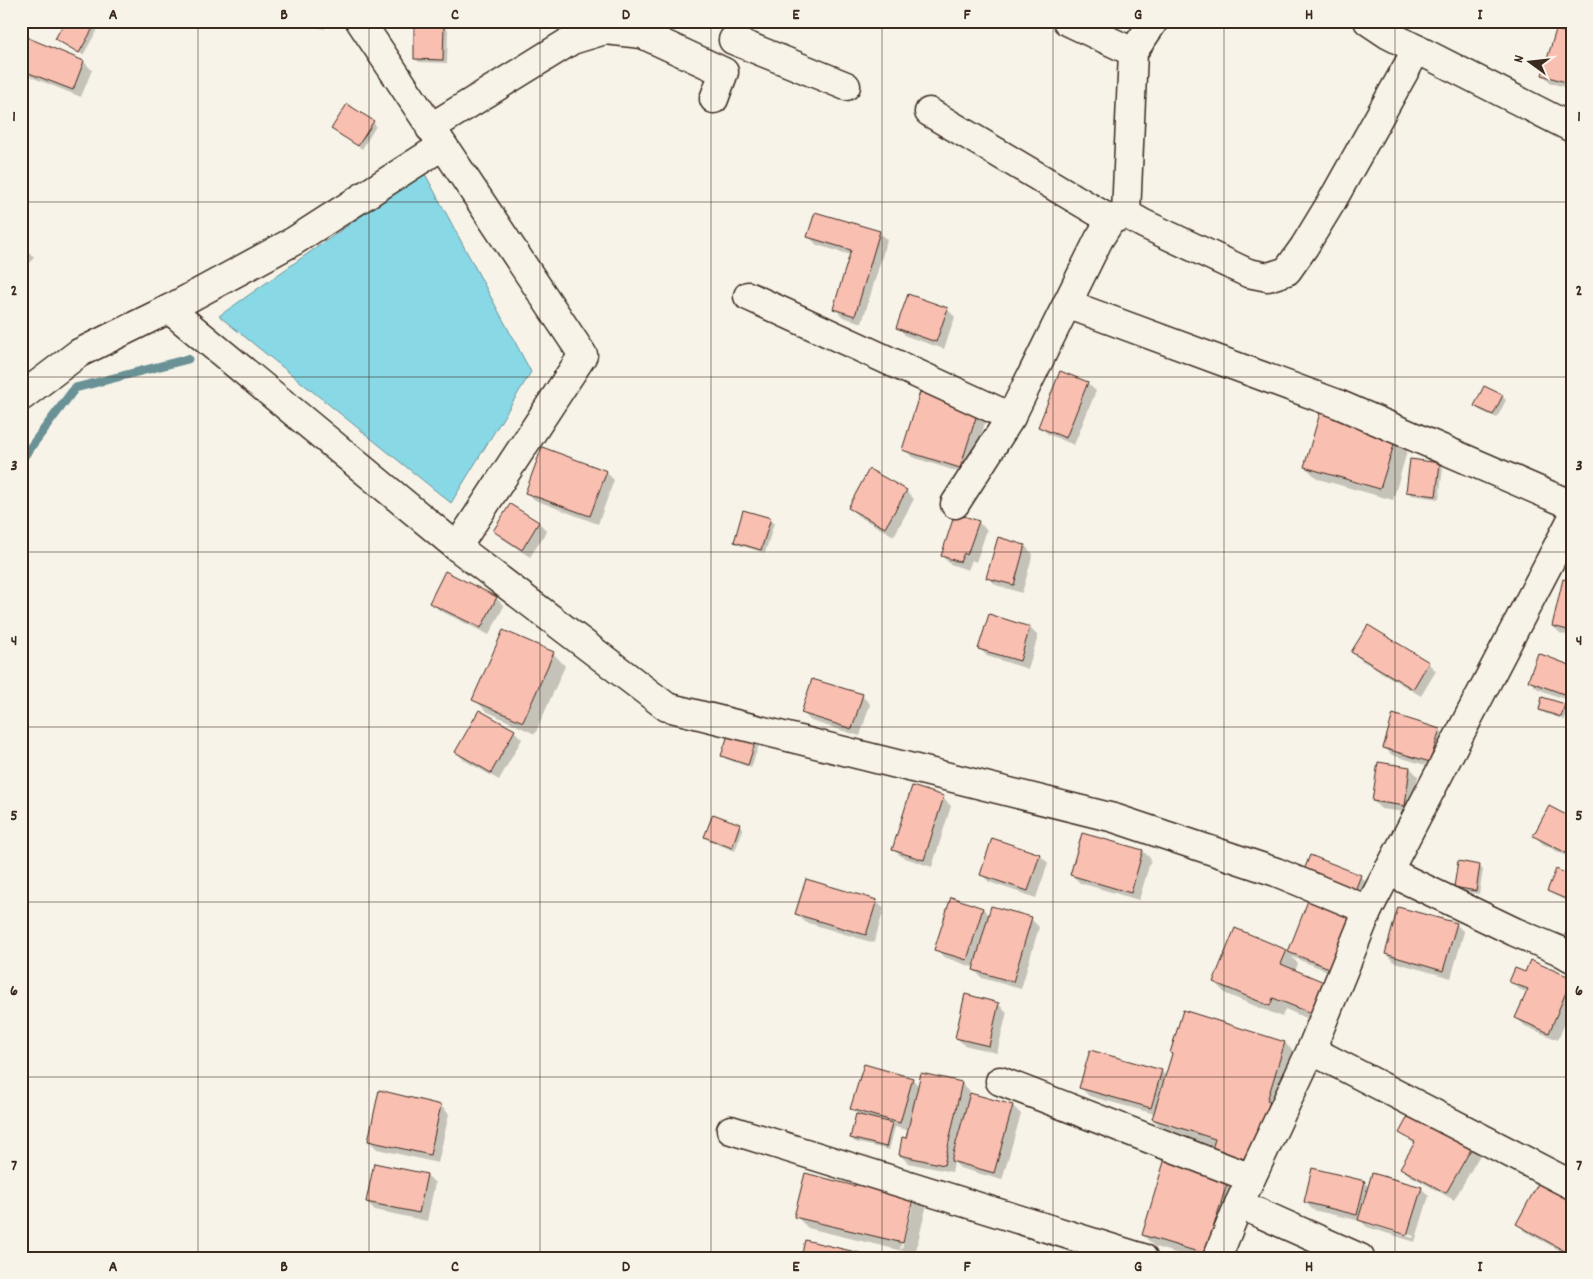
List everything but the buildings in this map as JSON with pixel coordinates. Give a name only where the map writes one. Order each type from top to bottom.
[{"type":"street","points":[[360,21],[583,355],[457,546]]},
{"type":"street","points":[[1067,21],[1133,52]]},
{"type":"street","points":[[955,504],[1012,417],[1098,239],[1118,217],[1133,52],[1154,21]]},
{"type":"street","points":[[1368,21],[1389,35],[1572,128]]},
{"type":"street","points":[[23,394],[79,353],[168,309],[294,241],[572,40],[605,30],[643,28],[724,72]]},
{"type":"street","points":[[714,99],[736,31],[846,86]]},
{"type":"street","points":[[929,112],[1118,217],[1144,224],[1248,273],[1268,278],[1287,271],[1304,247],[1332,202],[1417,49]]},
{"type":"street","points":[[748,296],[1012,417]]},
{"type":"street","points":[[1067,304],[1338,404],[1572,505]]},
{"type":"street","points":[[168,309],[457,546],[667,707],[1114,818],[1276,872],[1368,910]]},
{"type":"street","points":[[1217,1258],[1239,1204],[1311,1050],[1368,910],[1572,519]]},
{"type":"street","points":[[1388,871],[1572,958]]},
{"type":"street","points":[[1311,1050],[1572,1185]]},
{"type":"street","points":[[1000,1081],[1251,1178]]},
{"type":"street","points":[[732,1130],[1143,1258]]},
{"type":"street","points":[[1239,1204],[1360,1258]]},
{"type":"water","points":[[424,172],[531,372],[451,503],[219,316]]},
{"type":"waterway","points":[[21,460],[75,388],[188,359]]}]
